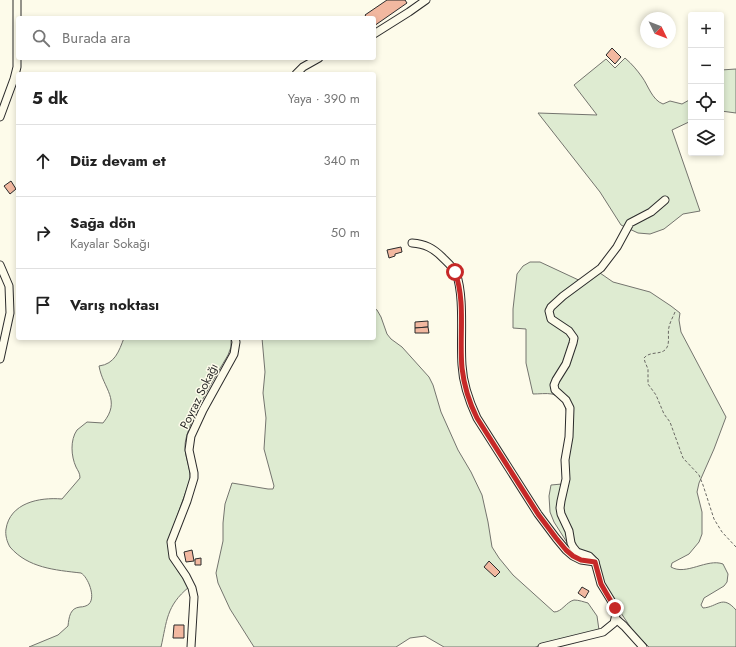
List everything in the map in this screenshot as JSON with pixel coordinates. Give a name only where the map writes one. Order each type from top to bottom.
[{"type":"street","points":[[17,0],[17,16]]},
{"type":"street","points":[[376,33],[426,0]]},
{"type":"street","points":[[0,117],[14,79],[17,60]]},
{"type":"street","points":[[298,72],[303,67],[315,60]]},
{"type":"street","points":[[542,647],[603,632],[610,627],[616,619],[615,608],[601,584],[595,562],[592,558],[577,552],[573,547],[569,531],[560,508],[565,484],[565,460],[569,437],[570,408],[566,400],[555,390],[554,385],[566,364],[574,338],[569,331],[551,319],[549,311],[551,307],[563,296],[601,268],[617,247],[630,223],[651,212],[665,200]]},
{"type":"street","points":[[412,243],[427,245],[433,248],[451,266],[458,279],[462,322],[463,373],[470,404],[477,418],[538,514],[566,550],[577,558],[587,562],[595,562]]},
{"type":"street","points":[[0,265],[8,286],[10,313],[0,359]]},
{"type":"street","name":"Poyraz Sokağı","points":[[191,647],[194,597],[192,588],[186,576],[173,558],[171,542],[194,478],[189,450],[191,436],[203,410],[234,354],[236,340]]},
{"type":"street","points":[[616,619],[643,647]]},
{"type":"path","points":[[675,312],[669,326],[668,346],[666,349],[662,352],[650,354],[644,358],[644,362],[648,369],[648,384],[656,395],[664,414],[670,422],[683,458],[701,479],[718,527],[736,547]]},
{"type":"green space","points":[[625,58],[644,80],[653,96],[663,104],[670,101],[682,104],[688,101],[688,122],[672,130],[700,211],[683,214],[664,229],[650,234],[638,233],[621,225],[600,192],[538,113],[597,115],[574,85],[606,59],[615,68]]},
{"type":"green space","points":[[736,69],[736,113],[724,111],[724,70]]},
{"type":"green space","points":[[530,262],[540,262],[585,283],[600,273],[613,282],[650,292],[680,313],[679,320],[681,332],[726,417],[699,483],[697,492],[702,512],[702,534],[699,542],[689,554],[672,563],[671,567],[683,569],[710,563],[723,564],[728,574],[727,582],[724,586],[704,598],[701,605],[703,608],[723,602],[731,605],[736,610],[736,647],[649,647],[633,631],[619,610],[603,581],[598,561],[594,556],[568,544],[554,522],[550,512],[549,496],[551,485],[562,484],[562,457],[567,429],[566,411],[564,404],[559,398],[552,394],[533,394],[526,363],[526,329],[513,328],[513,309],[517,274],[523,266]]},
{"type":"green space","points":[[376,309],[377,310],[387,334],[402,347],[429,377],[433,385],[441,412],[458,450],[482,495],[492,547],[499,558],[513,575],[554,612],[557,612],[574,600],[588,603],[597,616],[599,630],[535,647],[444,647],[425,636],[410,638],[396,647],[254,647],[230,609],[218,583],[216,573],[223,541],[225,504],[232,483],[268,489],[273,489],[274,486],[264,449],[266,418],[263,393],[265,372],[262,340],[376,340]]},
{"type":"green space","points":[[123,340],[231,340],[231,347],[228,355],[195,414],[186,438],[185,451],[190,471],[190,480],[168,542],[168,548],[172,560],[189,587],[181,594],[172,607],[166,622],[161,647],[29,647],[58,635],[68,626],[72,611],[89,604],[92,597],[90,587],[84,575],[81,573],[42,567],[25,560],[17,554],[8,543],[6,538],[6,529],[13,513],[19,508],[44,499],[62,499],[80,478],[73,458],[73,438],[77,430],[87,422],[103,423],[108,415],[111,408],[110,394],[99,366],[109,363],[118,352]]},
{"type":"building","points":[[387,0],[405,0],[407,3],[376,25],[376,16],[365,15]]},
{"type":"building","points":[[612,48],[621,57],[615,64],[606,55]]},
{"type":"building","points":[[11,181],[16,189],[10,194],[4,186]]},
{"type":"building","points":[[401,247],[402,252],[389,258],[387,250]]},
{"type":"building","points":[[428,321],[428,327],[415,328],[415,322]]},
{"type":"building","points":[[428,327],[429,333],[415,333],[415,328]]},
{"type":"building","points":[[192,550],[194,561],[186,562],[184,552]]},
{"type":"building","points":[[201,558],[201,565],[195,565],[195,559]]},
{"type":"building","points":[[489,561],[500,572],[495,577],[484,567]]},
{"type":"building","points":[[582,587],[589,591],[585,598],[578,593]]},
{"type":"building","points":[[174,625],[184,625],[184,638],[173,638]]},
{"type":"route","points":[[455,272],[458,279],[460,293],[462,322],[462,366],[470,404],[493,444],[506,462],[538,514],[556,538],[573,556],[587,562],[595,562],[601,584],[615,608]]}]
